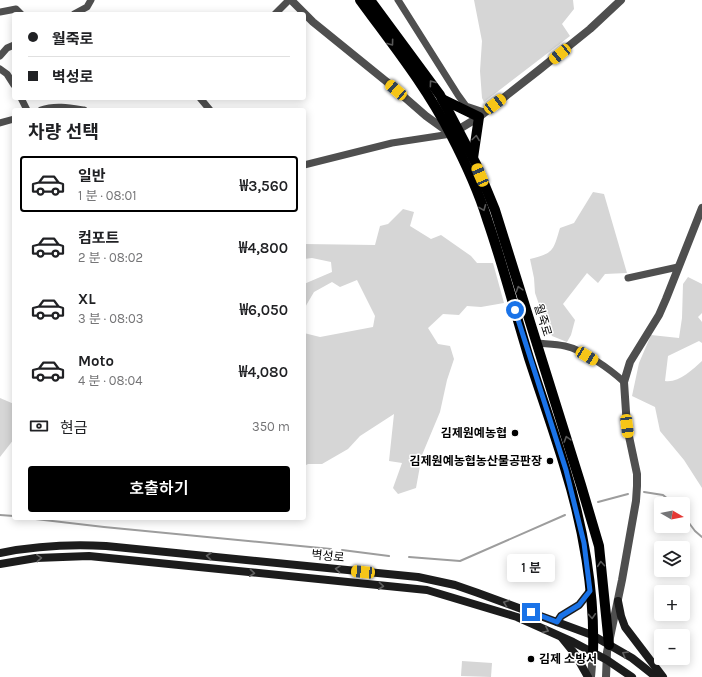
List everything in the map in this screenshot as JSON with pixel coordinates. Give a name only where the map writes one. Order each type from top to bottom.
[{"type":"main road","name":"월죽로","points":[[360,0],[473,158],[495,210],[582,485],[599,546],[609,645]]},
{"type":"main road","name":"월죽로","points":[[370,0],[442,99],[468,171],[487,217],[529,357],[566,470],[584,543],[594,636],[593,653]]},
{"type":"main road","points":[[442,99],[481,114],[473,158]]},
{"type":"main road","name":"벽성로","points":[[0,553],[70,544],[106,546],[418,577],[455,586],[594,636],[632,658],[656,677]]},
{"type":"main road","name":"벽성로","points":[[0,564],[36,558],[89,556],[427,590],[516,617],[560,636],[607,660],[632,677]]},
{"type":"main road","points":[[557,622],[561,616],[579,605],[590,591]]},
{"type":"main road","points":[[618,601],[625,627],[663,677]]},
{"type":"main road","points":[[560,636],[575,654],[590,677]]},
{"type":"street","points":[[78,12],[87,7],[91,0]]},
{"type":"street","points":[[277,12],[290,0],[303,12]]},
{"type":"street","points":[[398,0],[458,96],[466,106],[481,114]]},
{"type":"street","points":[[306,164],[392,143],[454,132],[481,114],[539,70],[590,29],[621,0]]},
{"type":"street","points":[[0,12],[16,9],[19,12]]},
{"type":"street","points":[[306,15],[426,116],[454,132]]},
{"type":"street","points":[[0,56],[7,48],[12,46]]},
{"type":"street","points":[[0,69],[7,74],[12,82]]},
{"type":"street","points":[[202,100],[208,108]]},
{"type":"street","points":[[46,108],[75,108]]},
{"type":"street","points":[[0,123],[12,120]]},
{"type":"street","points":[[609,645],[636,500],[637,486],[627,426],[624,382],[630,362],[659,315],[702,208]]},
{"type":"street","points":[[628,278],[678,267]]},
{"type":"street","points":[[536,343],[565,346],[579,352],[610,369],[624,382]]},
{"type":"street","name":"월죽로","points":[[606,677],[609,645]]},
{"type":"street","name":"월죽로","points":[[590,677],[593,653]]},
{"type":"shaded area","points":[[474,0],[573,0],[574,9],[562,24],[570,36],[484,102],[482,98],[480,71],[482,41]]},
{"type":"shaded area","points":[[593,192],[604,194],[627,273],[605,274],[598,283],[587,273],[563,304],[575,320],[571,335],[567,342],[552,336],[535,293],[530,259],[544,255],[551,250],[556,242],[560,228],[574,223]]},
{"type":"shaded area","points":[[403,209],[414,212],[410,226],[431,239],[441,235],[471,256],[477,263],[493,263],[504,303],[481,307],[467,306],[459,315],[443,314],[428,328],[438,344],[450,346],[454,359],[447,380],[440,412],[422,455],[416,488],[398,494],[393,488],[402,463],[389,461],[394,414],[360,436],[348,449],[322,464],[306,465],[306,334],[320,337],[373,327],[375,316],[357,280],[340,287],[332,282],[314,292],[306,306],[306,283],[332,272],[331,262],[312,258],[306,259],[306,244],[375,245],[380,226],[388,224]]},
{"type":"shaded area","points":[[688,277],[702,284],[702,313],[698,317],[702,322],[702,343],[699,341],[668,356],[665,381],[680,378],[690,372],[702,361],[702,488],[684,460],[660,431],[655,407],[632,396],[639,363],[651,335],[679,338],[682,318],[683,284]]},
{"type":"shaded area","points":[[0,398],[12,403],[12,442],[0,457]]},
{"type":"shaded area","points":[[462,661],[492,663],[491,677],[461,676]]},
{"type":"waterway","points":[[644,492],[663,495],[665,497]]},
{"type":"waterway","points":[[598,502],[628,494]]},
{"type":"waterway","points":[[0,515],[12,516]]},
{"type":"waterway","points":[[409,557],[460,561],[565,515]]},
{"type":"waterway","points":[[44,520],[331,549]]},
{"type":"waterway","points":[[690,524],[702,537]]},
{"type":"waterway","points":[[342,550],[389,556]]},
{"type":"place","name":"김제원예농협","points":[[515,433]]},
{"type":"place","name":"김제원예농협농산물공판장","points":[[550,461]]},
{"type":"place","name":"김제 소방서","points":[[531,659]]},
{"type":"route","points":[[515,310],[566,470],[584,543],[590,591],[579,605],[561,616],[557,622],[531,612]]}]
